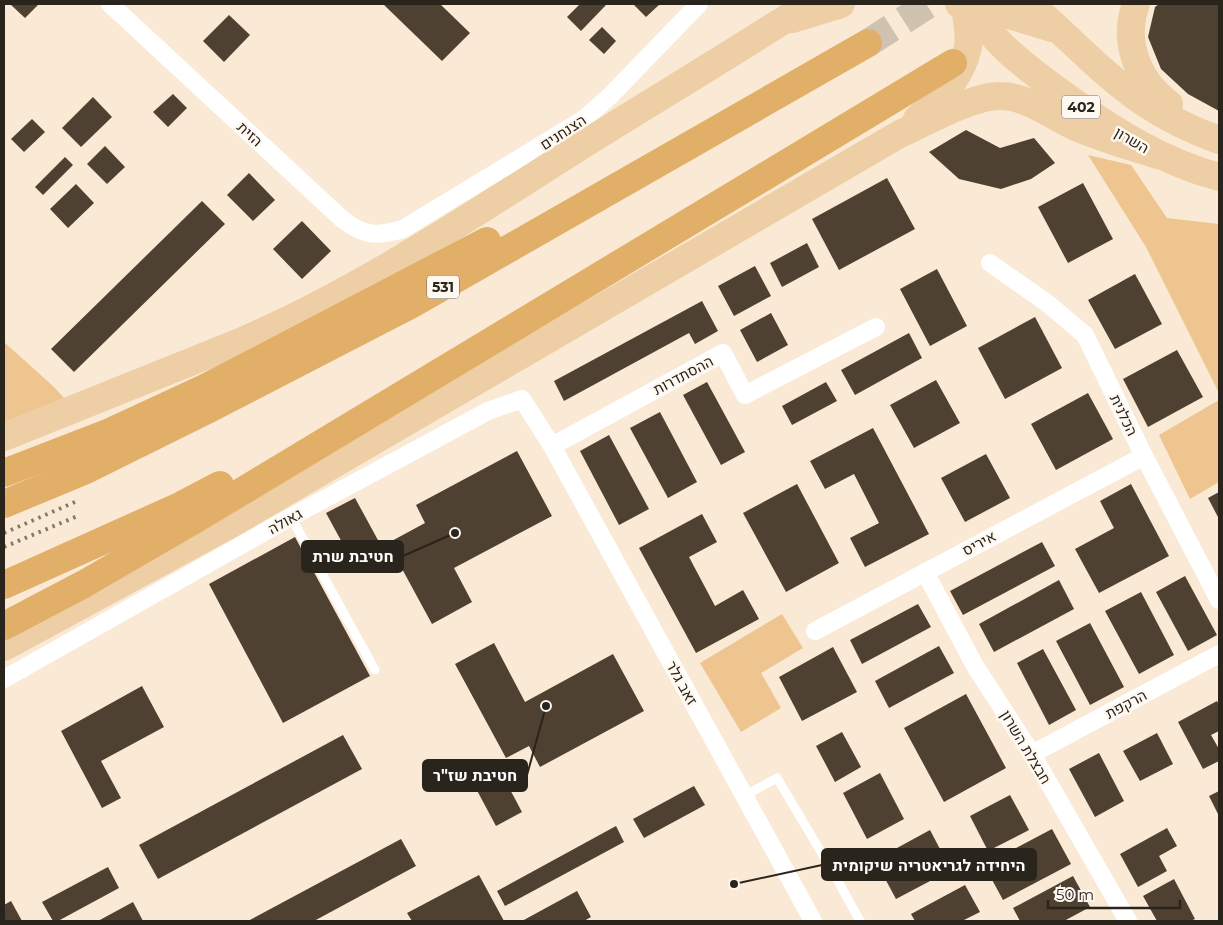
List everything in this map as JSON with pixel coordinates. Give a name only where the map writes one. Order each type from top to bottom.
[{"type":"highway","name":"531","points":[[4,473],[110,432],[205,388],[868,43],[412,304],[86,470],[4,504]]},
{"type":"highway","points":[[4,626],[136,554],[952,63]]},
{"type":"highway","points":[[4,584],[180,506],[430,377]]},
{"type":"main road","points":[[4,437],[278,326],[338,296],[422,247],[809,4]]},
{"type":"main road","points":[[774,26],[802,15],[841,4]]},
{"type":"main road","points":[[898,135],[938,100],[955,78],[968,47],[968,27],[963,4],[1061,30]]},
{"type":"main road","name":"השרון","points":[[963,4],[1004,47],[1039,77],[1108,126],[1158,154],[1186,167],[1219,177]]},
{"type":"main road","name":"402","points":[[1030,4],[1139,99],[1173,120],[1219,140]]},
{"type":"main road","points":[[1136,4],[1131,25],[1132,43],[1134,57],[1145,81],[1169,104],[1219,136]]},
{"type":"main road","points":[[4,646],[231,524],[898,135],[975,101],[1001,96],[1016,99],[1032,104],[1098,136],[1158,154]]},
{"type":"street","name":"הזית","points":[[110,4],[342,219],[360,231],[375,235],[403,230]]},
{"type":"street","name":"הצנחנים","points":[[403,230],[584,119],[610,96],[699,4]]},
{"type":"street","name":"הכלנית","points":[[990,263],[1047,303],[1085,335],[1144,456],[1219,600]]},
{"type":"street","name":"ההסתדרות","points":[[552,446],[723,353],[745,395],[876,327]]},
{"type":"street","name":"גאולה","points":[[4,679],[291,517],[488,411],[522,399],[552,446]]},
{"type":"street","name":"זאב גלר","points":[[552,446],[813,921]]},
{"type":"street","name":"איריס","points":[[815,631],[1144,456]]},
{"type":"street","name":"חבצלת השרון","points":[[925,572],[975,666],[1032,754],[1128,921]]},
{"type":"street","name":"הרקפת","points":[[1032,754],[1219,654]]},
{"type":"lane","points":[[291,517],[375,670]]},
{"type":"lane","points":[[744,796],[777,778],[860,921]]},
{"type":"shaded area","points":[[1088,155],[1131,165],[1167,218],[1219,224],[1219,393],[1146,247]]},
{"type":"shaded area","points":[[4,342],[54,387],[72,407],[4,432]]},
{"type":"shaded area","points":[[1219,400],[1219,482],[1190,499],[1159,435]]},
{"type":"shaded area","points":[[782,614],[803,648],[761,673],[781,708],[741,732],[700,663]]},
{"type":"building","points":[[10,4],[39,4],[25,18]]},
{"type":"building","points":[[383,4],[440,4],[470,33],[442,61]]},
{"type":"building","points":[[580,4],[607,4],[581,31],[567,17]]},
{"type":"building","points":[[633,4],[660,4],[646,17]]},
{"type":"building","points":[[1159,4],[1219,4],[1219,111],[1188,94],[1161,69],[1148,37],[1155,7]]},
{"type":"building","points":[[229,15],[250,35],[224,62],[203,41]]},
{"type":"building","points":[[602,27],[616,41],[604,54],[589,40]]},
{"type":"building","points":[[173,94],[187,108],[168,127],[153,112]]},
{"type":"building","points":[[93,97],[112,117],[81,147],[62,128]]},
{"type":"building","points":[[32,119],[45,132],[24,152],[11,139]]},
{"type":"building","points":[[966,130],[1000,148],[1034,138],[1055,163],[1031,179],[1001,189],[959,179],[929,152]]},
{"type":"building","points":[[105,146],[125,167],[107,184],[87,164]]},
{"type":"building","points":[[65,157],[73,165],[43,195],[35,187]]},
{"type":"building","points":[[249,173],[275,200],[253,221],[227,195]]},
{"type":"building","points":[[887,178],[915,229],[839,270],[812,219]]},
{"type":"building","points":[[1083,183],[1113,239],[1068,263],[1038,207]]},
{"type":"building","points":[[76,184],[94,203],[68,228],[50,209]]},
{"type":"building","points":[[202,201],[225,224],[74,372],[51,349]]},
{"type":"building","points":[[302,221],[331,251],[302,279],[273,249]]},
{"type":"building","points":[[807,243],[819,267],[782,287],[770,263]]},
{"type":"building","points":[[755,266],[771,296],[734,316],[718,286]]},
{"type":"building","points":[[937,269],[967,326],[930,346],[900,289]]},
{"type":"building","points":[[1135,274],[1162,324],[1115,349],[1088,300]]},
{"type":"building","points":[[702,301],[718,331],[695,344],[689,333],[564,401],[554,381]]},
{"type":"building","points":[[771,313],[788,345],[757,362],[740,330]]},
{"type":"building","points":[[1035,317],[1062,368],[1005,399],[978,348]]},
{"type":"building","points":[[909,333],[922,358],[855,395],[841,370]]},
{"type":"building","points":[[1177,350],[1203,397],[1148,427],[1123,379]]},
{"type":"building","points":[[936,380],[960,423],[914,448],[890,405]]},
{"type":"building","points":[[707,382],[745,452],[721,465],[683,395]]},
{"type":"building","points":[[826,382],[837,401],[792,425],[782,406]]},
{"type":"building","points":[[1088,393],[1113,439],[1056,470],[1031,424]]},
{"type":"building","points":[[660,412],[697,482],[668,498],[630,428]]},
{"type":"building","points":[[873,428],[929,534],[865,567],[850,538],[879,523],[854,474],[825,489],[810,461]]},
{"type":"building","points":[[609,435],[649,509],[619,525],[580,451]]},
{"type":"building","points":[[517,451],[552,516],[454,568],[472,602],[432,624],[388,543],[425,523],[416,505]]},
{"type":"building","points":[[986,454],[1010,498],[965,522],[941,478]]},
{"type":"building","points":[[797,484],[839,563],[786,592],[743,513]]},
{"type":"building","points":[[1131,484],[1169,556],[1099,593],[1075,549],[1114,528],[1100,501]]},
{"type":"building","points":[[1219,492],[1219,519],[1208,498]]},
{"type":"building","points":[[355,498],[379,542],[350,557],[326,513]]},
{"type":"building","points":[[702,514],[717,542],[689,557],[715,606],[743,590],[759,619],[696,653],[639,548]]},
{"type":"building","points":[[295,537],[370,676],[283,723],[209,584]]},
{"type":"building","points":[[1042,542],[1055,566],[963,615],[950,591]]},
{"type":"building","points":[[1185,576],[1217,635],[1188,651],[1156,592]]},
{"type":"building","points":[[1059,580],[1074,609],[994,652],[979,624]]},
{"type":"building","points":[[1141,592],[1174,655],[1139,674],[1105,611]]},
{"type":"building","points":[[918,604],[931,627],[862,664],[850,640]]},
{"type":"building","points":[[1090,623],[1124,687],[1090,705],[1056,641]]},
{"type":"building","points":[[494,643],[525,702],[613,654],[644,711],[540,767],[529,746],[506,758],[455,664]]},
{"type":"building","points":[[939,646],[954,673],[889,708],[875,681]]},
{"type":"building","points":[[833,647],[857,692],[802,721],[779,677]]},
{"type":"building","points":[[1043,649],[1076,710],[1049,725],[1017,663]]},
{"type":"building","points":[[142,686],[164,727],[101,761],[121,798],[102,808],[61,731]]},
{"type":"building","points":[[966,694],[1006,768],[944,802],[904,728]]},
{"type":"building","points":[[1217,701],[1219,705],[1219,731],[1211,735],[1219,749],[1219,761],[1203,769],[1178,722]]},
{"type":"building","points":[[842,732],[861,767],[835,782],[816,746]]},
{"type":"building","points":[[1157,733],[1173,764],[1140,781],[1123,751]]},
{"type":"building","points":[[343,735],[362,769],[158,879],[139,845]]},
{"type":"building","points":[[1099,753],[1124,801],[1095,817],[1069,769]]},
{"type":"building","points":[[499,769],[522,812],[496,826],[473,783]]},
{"type":"building","points":[[880,773],[904,819],[867,839],[843,793]]},
{"type":"building","points":[[694,786],[705,805],[644,838],[633,819]]},
{"type":"building","points":[[1219,791],[1219,816],[1209,796]]},
{"type":"building","points":[[1010,795],[1029,830],[988,851],[970,816]]},
{"type":"building","points":[[616,826],[624,842],[505,906],[497,891]]},
{"type":"building","points":[[1167,828],[1177,846],[1159,856],[1167,871],[1138,887],[1120,854]]},
{"type":"building","points":[[1052,829],[1071,864],[1003,900],[984,865]]},
{"type":"building","points":[[930,830],[951,870],[896,899],[875,860]]},
{"type":"building","points":[[401,839],[416,866],[314,921],[248,921]]},
{"type":"building","points":[[108,867],[119,888],[58,921],[53,921],[42,902]]},
{"type":"building","points":[[479,875],[504,921],[412,921],[407,913]]},
{"type":"building","points":[[1073,876],[1090,907],[1064,921],[1020,921],[1013,908]]},
{"type":"building","points":[[1174,879],[1195,919],[1190,921],[1157,921],[1143,896]]},
{"type":"building","points":[[965,885],[980,912],[962,921],[915,921],[911,914]]},
{"type":"building","points":[[577,891],[591,917],[584,921],[522,921]]},
{"type":"building","points":[[11,901],[22,921],[4,921],[4,905]]},
{"type":"building","points":[[133,902],[143,921],[98,921]]},
{"type":"tunnel","points":[[868,43],[929,4]]},
{"type":"railway","points":[[4,533],[75,502]]},
{"type":"railway","points":[[4,547],[80,515]]},
{"type":"place","name":"חטיבת שרת","points":[[455,533]]},
{"type":"place","name":"חטיבת שז\"ר","points":[[546,706]]},
{"type":"place","name":"היחידה לגריאטריה שיקומית","points":[[734,884]]}]
